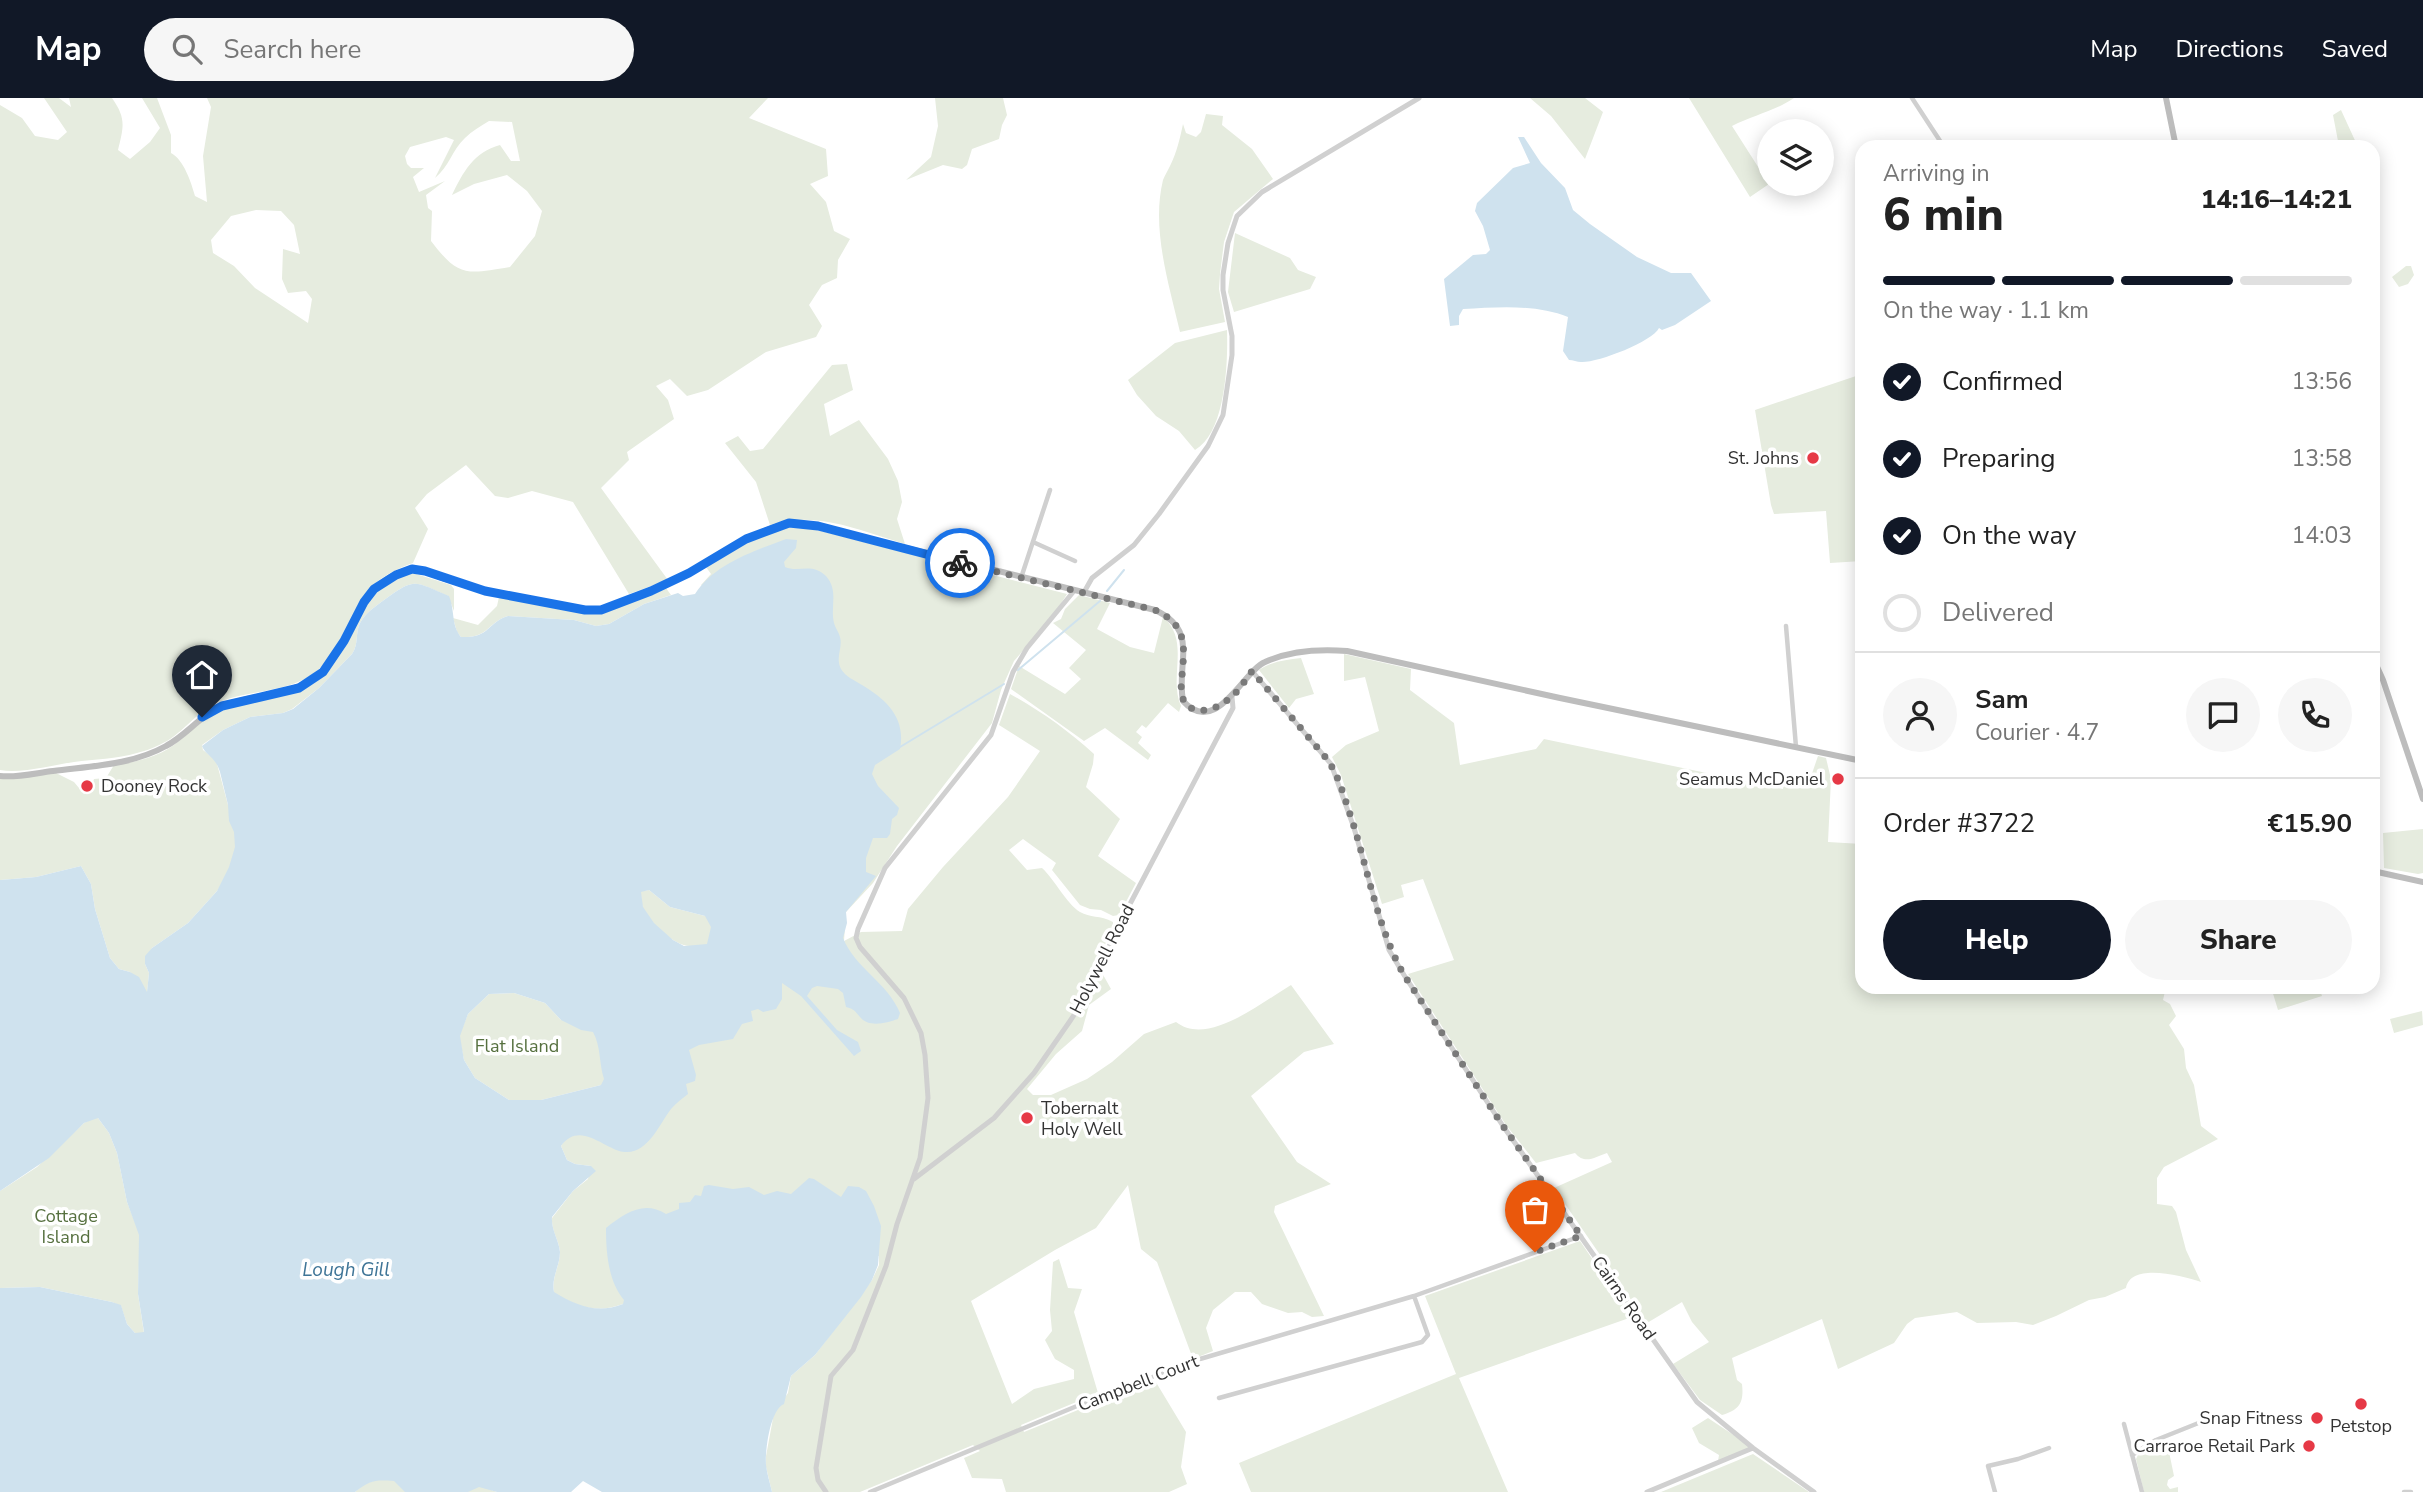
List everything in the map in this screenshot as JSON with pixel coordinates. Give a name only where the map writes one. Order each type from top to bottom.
[{"type":"main road","points":[[2166,98],[2175,140]]},
{"type":"main road","points":[[0,776],[138,759],[170,744],[202,717],[222,706],[299,688],[323,672],[374,589],[396,575],[412,569],[485,591],[585,610],[601,610],[676,581],[746,539],[789,523],[818,526],[1155,610],[1177,624],[1183,650],[1181,692],[1183,701],[1189,708],[1196,710],[1209,710],[1232,697],[1252,671],[1263,662],[1313,652],[1347,651],[1855,760]]},
{"type":"main road","points":[[2380,673],[2423,799]]},
{"type":"main road","points":[[2380,872],[2422,880]]},
{"type":"street","points":[[1083,594],[1091,578],[1134,545],[1159,514],[1208,446],[1223,415],[1232,355],[1232,336],[1223,290],[1223,275],[1228,243],[1237,216],[1262,192],[1419,98]]},
{"type":"street","points":[[1912,98],[1939,140]]},
{"type":"street","points":[[1021,578],[1049,490]]},
{"type":"street","points":[[1032,541],[1075,562]]},
{"type":"street","points":[[826,1492],[818,1480],[816,1468],[831,1376],[853,1350],[887,1266],[897,1224],[920,1158],[928,1098],[925,1055],[920,1032],[904,998],[860,947],[856,938],[858,929],[885,868],[987,741],[1013,672],[1027,648],[1074,591]]},
{"type":"street","points":[[1786,626],[1796,747]]},
{"type":"street","name":"Cairns Road","points":[[1252,671],[1331,764],[1354,828],[1390,950],[1503,1126],[1697,1402],[1753,1448],[1814,1492]]},
{"type":"street","name":"Holywell Road","points":[[914,1179],[1003,1109],[1034,1073],[1084,1000],[1120,923],[1233,708],[1232,697]]},
{"type":"street","name":"Campbell Court","points":[[870,1492],[1089,1401],[1200,1359],[1414,1296],[1581,1236]]},
{"type":"street","points":[[1219,1398],[1422,1342],[1428,1335],[1414,1296]]},
{"type":"street","points":[[2132,1455],[2156,1440],[2206,1420]]},
{"type":"street","points":[[2124,1424],[2142,1492]]},
{"type":"street","points":[[1647,1492],[1753,1448]]},
{"type":"street","points":[[1995,1492],[1988,1466],[2049,1448]]},
{"type":"street","points":[[2404,1492],[2411,1492]]},
{"type":"green space","points":[[44,98],[59,98],[71,107],[69,98],[112,98],[120,111],[122,122],[118,150],[130,159],[150,142],[160,128],[142,98],[157,98],[171,135],[171,153],[183,166],[195,196],[207,202],[203,156],[211,107],[207,98],[768,98],[749,118],[826,149],[828,176],[810,184],[826,202],[834,231],[850,239],[838,260],[837,278],[822,285],[809,305],[822,326],[816,337],[766,352],[708,390],[687,396],[670,379],[656,386],[668,400],[674,419],[627,452],[629,460],[601,488],[668,580],[629,594],[573,502],[532,491],[508,498],[495,496],[466,465],[427,494],[415,508],[428,529],[413,563],[391,573],[364,595],[334,651],[311,675],[288,686],[234,697],[213,705],[167,741],[144,751],[122,757],[27,770],[0,770],[0,105],[22,118],[35,136],[58,140],[67,132]],"holes":[[[489,121],[512,122],[520,161],[511,161],[500,145],[491,148],[470,164],[452,195],[474,184],[507,175],[527,191],[542,211],[535,236],[510,267],[473,272],[449,262],[431,241],[432,211],[428,208],[426,195],[445,181],[419,192],[413,177],[424,168],[411,168],[405,156],[410,147],[446,137],[454,140],[435,178],[465,138]],[[256,210],[281,211],[294,225],[300,254],[283,249],[282,279],[288,293],[306,291],[312,299],[308,323],[255,288],[234,266],[213,253],[211,240],[231,216]]]},
{"type":"green space","points":[[935,98],[1003,98],[1007,115],[999,139],[972,149],[967,165],[962,169],[943,165],[906,180],[931,157],[938,126]]},
{"type":"green space","points":[[1530,98],[1585,98],[1603,112],[1585,159],[1551,116]]},
{"type":"green space","points":[[1689,98],[1794,98],[1732,126],[1757,165],[1757,192],[1750,197]]},
{"type":"green space","points":[[2341,110],[2355,140],[2338,140],[2333,115]]},
{"type":"green space","points":[[1206,114],[1223,116],[1222,125],[1252,149],[1273,179],[1234,212],[1224,242],[1220,274],[1219,289],[1225,322],[1180,332],[1160,237],[1160,199],[1163,180],[1175,155],[1183,124],[1186,133],[1196,137],[1201,132]]},
{"type":"green space","points":[[1235,233],[1290,258],[1298,270],[1316,277],[1310,289],[1234,312],[1228,292]]},
{"type":"green space","points":[[2406,266],[2411,266],[2414,275],[2408,284],[2399,287],[2392,277]]},
{"type":"green space","points":[[1227,330],[1227,359],[1219,413],[1205,441],[1195,450],[1179,431],[1156,416],[1137,395],[1128,380],[1175,343]]},
{"type":"green space","points":[[847,364],[853,390],[824,404],[830,436],[859,420],[888,459],[898,481],[902,502],[897,519],[905,544],[822,521],[787,521],[770,525],[756,482],[725,443],[738,436],[750,451],[763,449],[832,365]]},
{"type":"green space","name":"St. Johns","points":[[1855,376],[1855,561],[1830,563],[1826,511],[1774,514],[1755,410]]},
{"type":"green space","name":"Flat Island","points":[[788,527],[817,530],[1067,594],[1053,616],[1014,661],[1001,690],[992,723],[897,846],[873,883],[846,912],[844,941],[861,932],[902,931],[908,909],[1008,797],[1040,751],[999,725],[1010,694],[1053,721],[1094,754],[1086,787],[1120,819],[1098,856],[1136,883],[1119,915],[1113,916],[1080,905],[1052,870],[1056,863],[1023,839],[1009,850],[1027,870],[1042,868],[1080,912],[1113,922],[1113,929],[1096,962],[1111,989],[1089,1005],[1082,1031],[1056,1054],[1027,1089],[1033,1095],[1051,1095],[1087,1079],[1112,1062],[1144,1034],[1176,1022],[1189,1028],[1219,1026],[1250,1011],[1291,985],[1334,1044],[1304,1052],[1251,1096],[1297,1162],[1331,1184],[1275,1206],[1274,1212],[1324,1316],[1312,1317],[1302,1312],[1288,1313],[1262,1304],[1251,1292],[1235,1292],[1213,1310],[1206,1328],[1213,1351],[1193,1359],[1157,1262],[1141,1249],[1128,1185],[1096,1228],[971,1301],[1012,1404],[1034,1389],[1074,1379],[1074,1370],[1055,1359],[1045,1340],[1052,1331],[1050,1310],[1053,1262],[1059,1259],[1068,1288],[1082,1289],[1074,1312],[1098,1393],[1021,1425],[1024,1432],[1154,1379],[1186,1432],[1181,1467],[1187,1484],[1169,1492],[1006,1492],[1002,1479],[972,1478],[964,1458],[980,1451],[973,1445],[860,1492],[772,1492],[766,1456],[774,1413],[788,1393],[791,1376],[815,1355],[872,1280],[879,1265],[879,1256],[849,1255],[596,1309],[571,1302],[554,1293],[560,1252],[552,1218],[573,1191],[588,1179],[591,1166],[567,1160],[561,1146],[601,1085],[541,1100],[509,1100],[475,1078],[464,1060],[459,1036],[468,1014],[489,994],[514,993],[545,1003],[561,1020],[690,946],[670,938],[651,920],[642,906],[641,891],[649,890],[670,907],[705,916],[726,606],[701,585],[711,574],[706,567],[745,543]]},
{"type":"green space","points":[[413,573],[451,585],[454,589],[454,611],[448,596],[421,585],[403,588],[365,616],[360,623],[352,654],[319,688],[292,709],[283,713],[250,717],[223,730],[202,745],[203,750],[216,760],[228,805],[255,837],[217,891],[188,923],[152,948],[145,964],[149,973],[147,993],[130,972],[119,969],[110,958],[95,909],[91,884],[81,866],[36,877],[0,880],[0,779],[56,773],[74,782],[84,794],[91,789],[94,779],[106,778],[114,765],[160,753],[218,711],[303,688],[315,682],[337,659],[360,615],[379,590],[394,580]]},
{"type":"green space","points":[[666,588],[671,595],[644,604],[609,624],[596,626],[574,620],[508,616],[495,622],[483,633],[461,637],[453,618],[478,625],[497,606],[499,597],[584,613],[603,612]]},
{"type":"green space","points":[[1079,595],[1110,603],[1097,629],[1130,647],[1154,653],[1163,617],[1176,637],[1177,683],[1181,706],[1179,712],[1168,703],[1146,728],[1142,725],[1136,732],[1142,737],[1138,743],[1151,755],[1148,760],[1105,728],[1084,741],[1011,689],[1019,666],[1065,694],[1081,679],[1069,668],[1086,650],[1053,623],[1061,619],[1065,609]]},
{"type":"green space","points":[[1344,654],[1411,669],[1410,690],[1454,723],[1460,765],[1536,749],[1544,739],[1783,789],[1784,784],[1807,788],[1818,756],[1826,758],[1831,779],[1828,842],[1855,844],[1855,994],[2164,994],[2163,1000],[2170,1004],[2176,1016],[2169,1025],[2184,1049],[2186,1068],[2194,1085],[2201,1126],[2218,1139],[2164,1167],[2157,1178],[2157,1204],[2172,1206],[2176,1212],[2186,1250],[2201,1282],[2158,1273],[2137,1275],[2130,1280],[2126,1288],[2089,1300],[2033,1325],[2016,1322],[1977,1323],[1957,1312],[1915,1318],[1907,1324],[1894,1343],[1838,1369],[1822,1319],[1732,1358],[1737,1380],[1742,1384],[1740,1404],[1733,1411],[1722,1415],[1700,1400],[1673,1364],[1709,1342],[1692,1322],[1682,1302],[1647,1323],[1554,1188],[1612,1162],[1607,1153],[1583,1159],[1575,1153],[1536,1163],[1506,1125],[1408,974],[1454,960],[1423,879],[1401,885],[1404,897],[1382,904],[1341,775],[1332,757],[1346,745],[1379,731],[1365,677],[1344,681]]},
{"type":"green space","points":[[1301,658],[1314,694],[1296,699],[1289,708],[1259,670],[1274,663]]},
{"type":"green space","points":[[2423,829],[2423,873],[2384,868],[2383,833]]},
{"type":"green space","points":[[2273,994],[2321,994],[2322,996],[2278,1010]]},
{"type":"green space","points":[[2422,1011],[2423,1025],[2394,1033],[2390,1019]]},
{"type":"green space","name":"Cottage Island","points":[[95,1117],[109,1133],[117,1153],[127,1202],[140,1235],[138,1294],[144,1333],[135,1333],[127,1324],[121,1306],[112,1302],[40,1287],[0,1288],[0,1191],[37,1167],[84,1123]]},
{"type":"green space","points":[[1580,1241],[1632,1317],[1459,1378],[1508,1492],[1251,1492],[1239,1463],[1456,1374],[1425,1296]]},
{"type":"green space","points":[[1708,1418],[1753,1448],[1718,1461],[1719,1455],[1699,1443],[1692,1428]]},
{"type":"green space","points":[[2160,1441],[2167,1442],[2174,1476],[2168,1480],[2167,1485],[2170,1489],[2178,1487],[2178,1492],[2144,1492],[2136,1459]]},
{"type":"green space","points":[[1753,1454],[1809,1492],[1661,1492]]},
{"type":"green space","points":[[379,1479],[466,1481],[497,1492],[355,1492],[364,1484]]},
{"type":"water","points":[[1518,137],[1524,137],[1541,163],[1565,188],[1573,210],[1637,257],[1671,273],[1691,273],[1711,301],[1675,325],[1662,330],[1659,328],[1635,345],[1611,355],[1580,362],[1569,360],[1563,351],[1568,317],[1556,313],[1517,307],[1463,309],[1459,316],[1459,325],[1450,326],[1444,279],[1473,255],[1486,254],[1490,250],[1475,211],[1477,203],[1513,168],[1530,163]]},
{"type":"water","name":"Lough Gill","points":[[786,539],[797,540],[796,548],[784,562],[785,567],[816,570],[830,582],[834,623],[841,641],[841,669],[887,704],[900,728],[900,749],[875,765],[872,774],[878,786],[899,808],[892,819],[887,838],[873,838],[866,858],[866,872],[876,876],[846,912],[847,923],[843,938],[855,958],[895,1002],[900,1013],[898,1019],[878,1024],[868,1023],[854,1010],[846,1007],[843,993],[838,989],[817,986],[812,988],[807,996],[837,1030],[858,1042],[861,1051],[854,1056],[801,996],[782,983],[782,999],[776,1009],[751,1011],[753,1021],[742,1024],[733,1039],[699,1045],[689,1050],[696,1075],[695,1081],[686,1084],[688,1094],[671,1109],[647,1143],[633,1151],[625,1152],[585,1136],[568,1138],[561,1146],[567,1160],[591,1166],[596,1171],[573,1191],[552,1217],[560,1252],[554,1292],[579,1305],[604,1308],[623,1304],[624,1300],[611,1275],[606,1228],[628,1213],[650,1208],[666,1214],[679,1209],[679,1203],[690,1202],[695,1195],[701,1196],[704,1186],[709,1185],[733,1189],[749,1187],[764,1195],[777,1191],[791,1194],[809,1178],[841,1197],[848,1186],[866,1191],[881,1226],[878,1265],[861,1297],[815,1355],[791,1376],[784,1404],[772,1422],[766,1450],[766,1465],[772,1492],[602,1492],[583,1481],[571,1492],[497,1492],[479,1487],[468,1492],[405,1492],[394,1481],[382,1481],[369,1483],[355,1492],[0,1492],[0,1288],[40,1287],[112,1302],[121,1305],[127,1324],[135,1333],[144,1332],[138,1294],[139,1235],[127,1202],[117,1153],[109,1133],[98,1118],[84,1123],[49,1158],[0,1191],[0,880],[36,877],[81,866],[91,884],[95,909],[110,958],[119,969],[139,977],[147,992],[149,973],[145,956],[188,923],[217,891],[235,847],[220,772],[202,746],[223,730],[250,717],[283,713],[293,709],[319,688],[352,654],[360,623],[384,600],[415,584],[449,596],[456,628],[461,637],[483,633],[508,616],[574,620],[596,626],[609,624],[644,604],[678,593],[683,596],[695,594],[713,574],[724,567]],"holes":[[[649,890],[670,907],[705,916],[711,927],[707,944],[684,946],[654,923],[643,907],[641,892]],[[514,993],[545,1003],[561,1020],[581,1030],[593,1032],[604,1079],[601,1085],[541,1100],[509,1100],[475,1078],[464,1060],[460,1036],[468,1014],[489,994]]]},
{"type":"waterway","points":[[1107,591],[1124,570]]},
{"type":"waterway","points":[[1018,670],[1100,601]]},
{"type":"waterway","points":[[900,747],[1004,684]]},
{"type":"way so far","points":[[960,563],[1155,610],[1169,617],[1177,624],[1182,636],[1181,692],[1183,701],[1189,708],[1209,710],[1219,706],[1232,697],[1252,671],[1322,753],[1337,775],[1390,950],[1503,1126],[1581,1236],[1535,1252]]},
{"type":"place","name":"St. Johns","points":[[1813,458]]},
{"type":"place","name":"Seamus McDaniel","points":[[1838,779]]},
{"type":"place","name":"Dooney Rock","points":[[87,786]]},
{"type":"place","name":"Tobernalt Holy Well","points":[[1027,1118]]},
{"type":"place","name":"Petstop","points":[[2361,1404]]},
{"type":"place","name":"Snap Fitness","points":[[2317,1418]]},
{"type":"place","name":"Carraroe Retail Park","points":[[2309,1446]]},
{"type":"route","points":[[202,717],[222,706],[299,688],[323,672],[374,589],[384,581],[412,569],[485,591],[585,610],[601,610],[676,581],[746,539],[789,523],[818,526],[960,563]]}]
